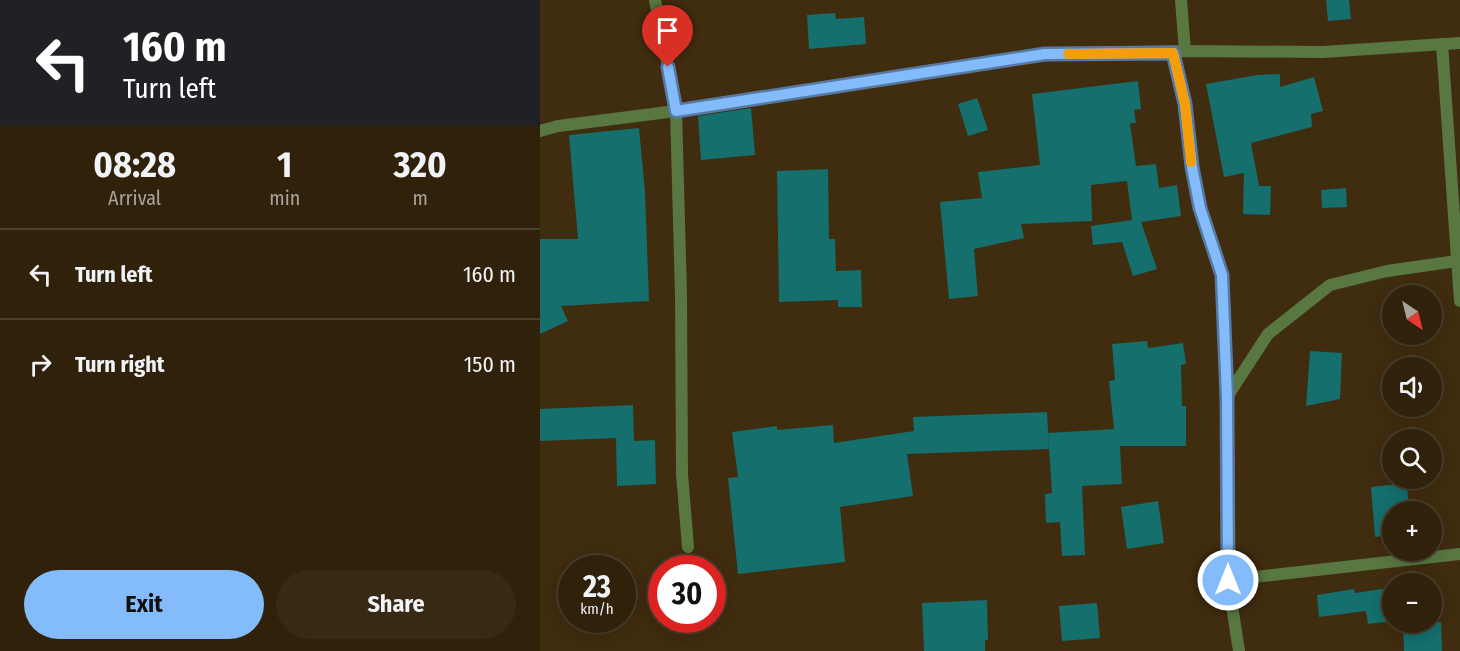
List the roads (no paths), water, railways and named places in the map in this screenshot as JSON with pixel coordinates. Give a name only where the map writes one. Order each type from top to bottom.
[{"type":"street","points":[[655,0],[676,111],[681,295],[682,474],[688,548]]},
{"type":"street","points":[[1181,0],[1179,52],[1192,167],[1200,208],[1222,275],[1227,397],[1228,580],[1239,651]]},
{"type":"street","points":[[540,130],[1045,54],[1323,52],[1460,43]]},
{"type":"street","points":[[1442,44],[1460,302]]},
{"type":"street","points":[[1227,397],[1268,334],[1330,285],[1387,272],[1457,261]]},
{"type":"street","points":[[1228,580],[1460,554]]}]
